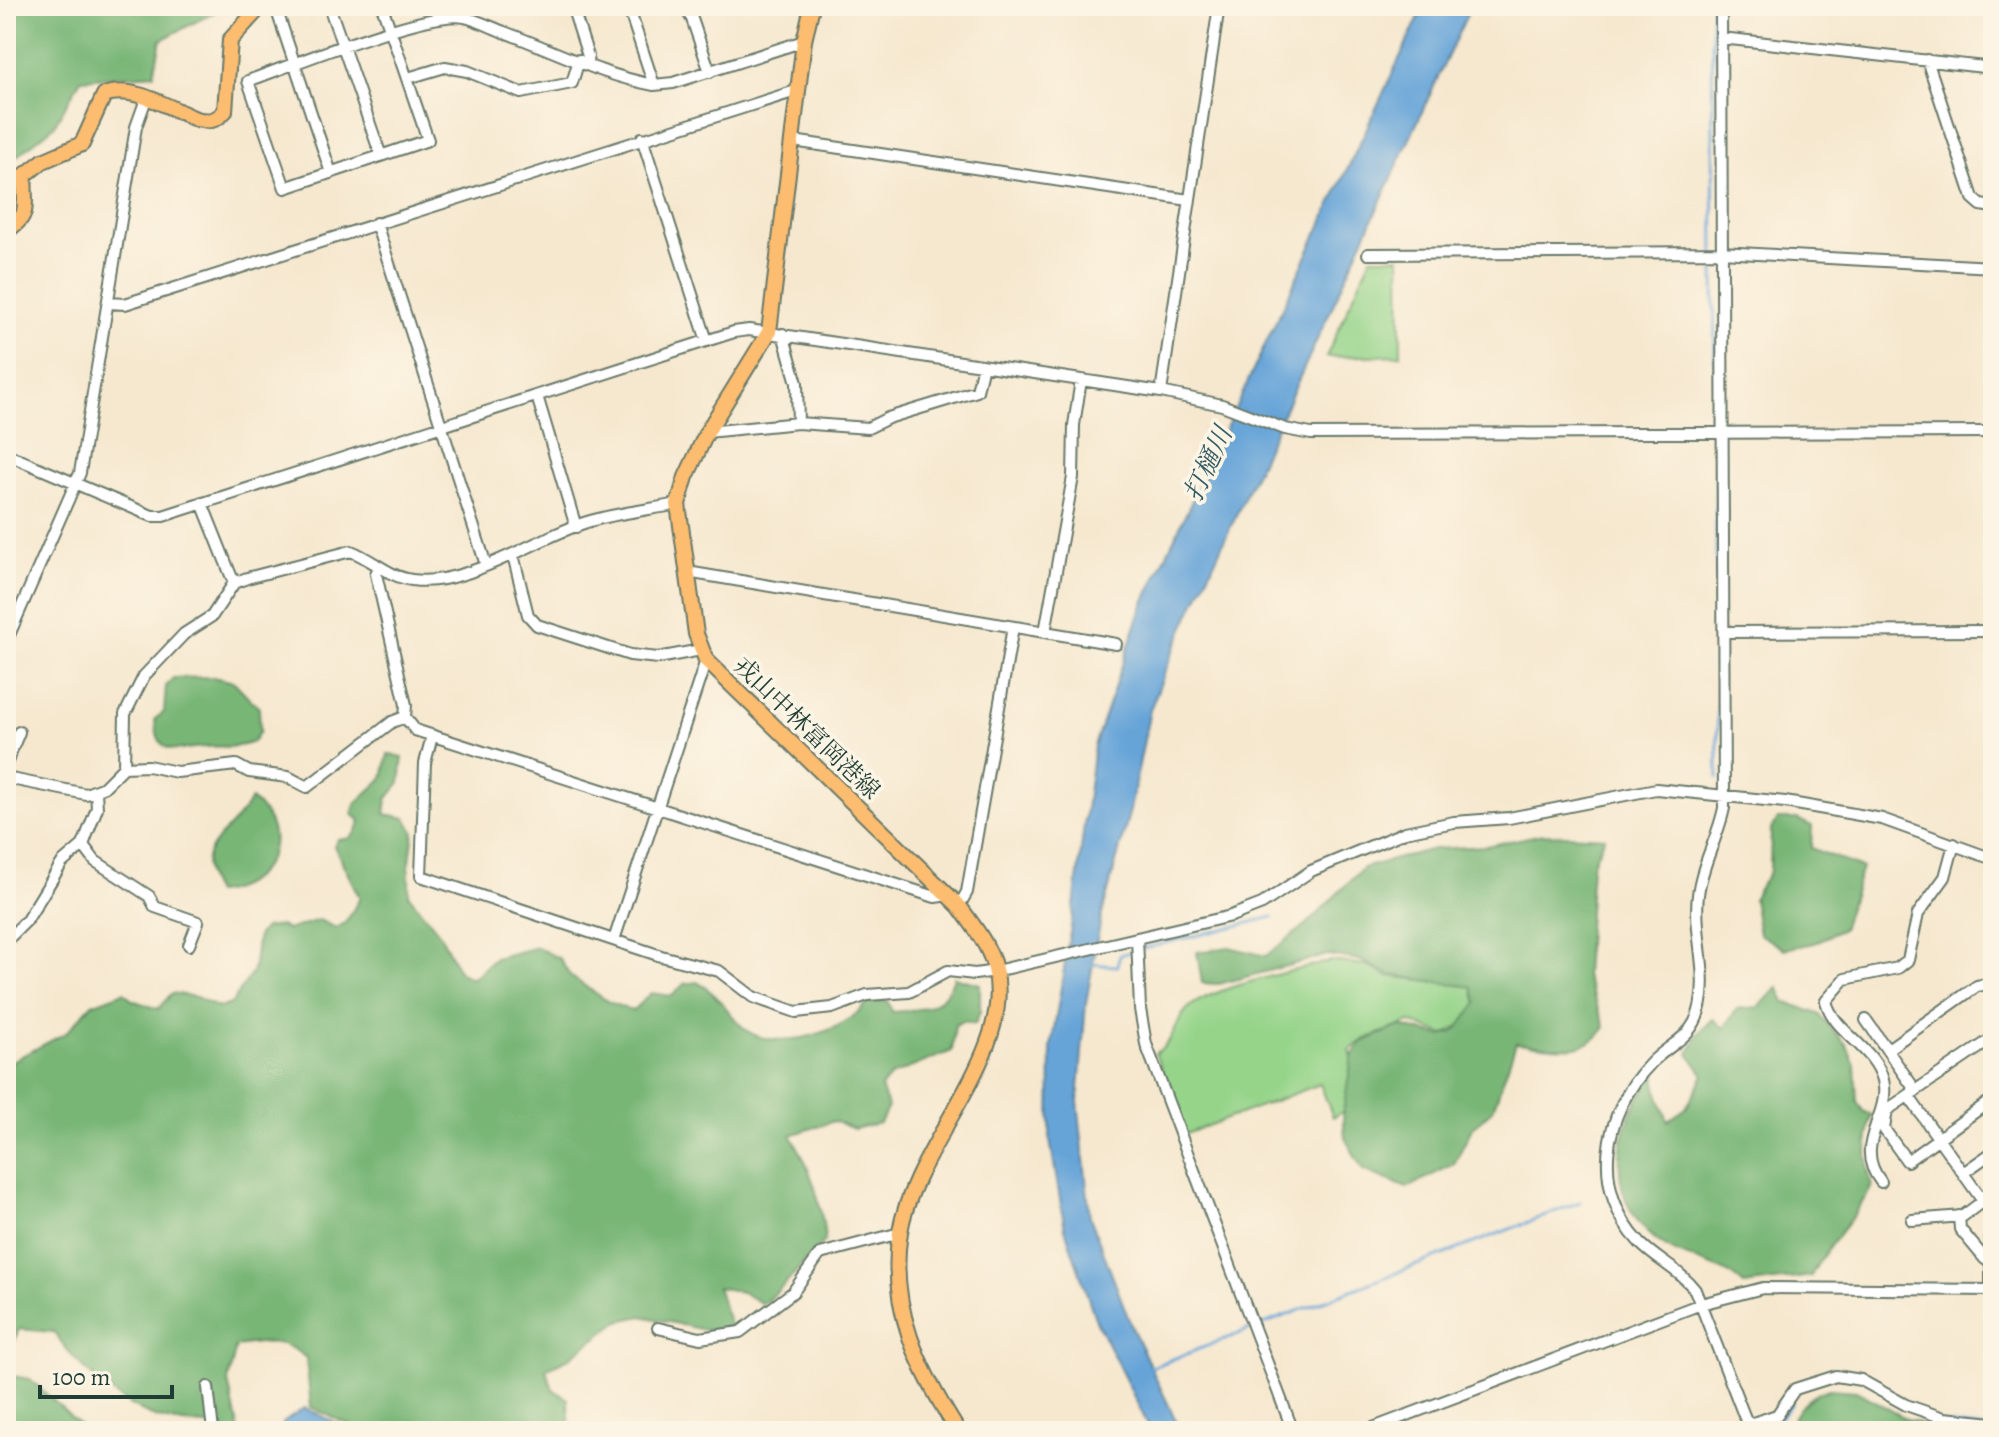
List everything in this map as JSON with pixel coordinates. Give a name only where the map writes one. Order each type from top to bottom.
[{"type":"main road","points":[[6,231],[20,222],[26,210],[25,175],[43,161],[82,144],[104,95],[117,90],[130,91],[196,119],[208,121],[219,118],[225,111],[230,40],[261,6]]},
{"type":"main road","name":"戎山中林富岡港線","points":[[812,6],[804,41],[776,333],[707,432],[686,477],[678,504],[687,572],[704,655],[954,901],[981,936],[996,971],[991,1035],[981,1063],[924,1160],[900,1233],[898,1267],[907,1334],[919,1364],[958,1431]]},
{"type":"street","points":[[282,6],[276,8],[331,173]]},
{"type":"street","points":[[329,6],[381,156]]},
{"type":"street","points":[[382,6],[390,32],[408,78],[428,140],[285,188],[248,81],[390,32],[438,12],[465,17],[654,85],[710,72],[804,41]]},
{"type":"street","points":[[465,17],[470,6]]},
{"type":"street","points":[[408,78],[455,68],[525,93],[572,83],[588,56],[572,6]]},
{"type":"street","points":[[628,6],[654,85]]},
{"type":"street","points":[[684,6],[692,19],[710,72]]},
{"type":"street","points":[[1161,392],[1219,6]]},
{"type":"street","points":[[1721,6],[1725,794],[1720,831],[1698,894],[1703,977],[1699,1013],[1683,1039],[1652,1061],[1634,1083],[1614,1123],[1607,1158],[1609,1186],[1624,1224],[1642,1245],[1682,1273],[1701,1304],[1749,1428],[1777,1415],[1795,1389],[1836,1376],[1861,1380],[1906,1405],[1944,1418],[1993,1423]]},
{"type":"street","points":[[1721,38],[1993,68]]},
{"type":"street","points":[[1927,60],[1973,198],[1981,205],[1993,207]]},
{"type":"street","points":[[109,303],[125,304],[799,90]]},
{"type":"street","points":[[6,642],[77,483],[136,127],[146,99]]},
{"type":"street","points":[[642,138],[707,341]]},
{"type":"street","points":[[793,141],[1189,200]]},
{"type":"street","points":[[376,223],[486,565]]},
{"type":"street","points":[[1368,254],[1721,252],[1993,267]]},
{"type":"street","points":[[6,454],[152,516],[163,516],[734,332],[776,333],[1161,392],[1227,406],[1285,429],[1311,434],[1993,432]]},
{"type":"street","points":[[776,333],[797,383],[798,423]]},
{"type":"street","points":[[707,432],[798,423],[868,428],[888,418],[977,391],[983,365]]},
{"type":"street","points":[[1045,632],[1073,477],[1074,425],[1081,380]]},
{"type":"street","points":[[537,396],[576,527]]},
{"type":"street","points":[[202,503],[234,583]]},
{"type":"street","points":[[124,767],[125,714],[144,676],[184,634],[212,616],[234,583],[351,551],[379,567],[415,581],[486,565],[576,527],[678,504]]},
{"type":"street","points":[[513,555],[528,615],[537,625],[630,655],[658,658],[704,655],[614,940]]},
{"type":"street","points":[[379,567],[376,574],[406,705],[405,717],[415,730],[954,901],[967,892],[1013,627]]},
{"type":"street","points":[[687,572],[1116,644]]},
{"type":"street","points":[[1724,632],[1993,631]]},
{"type":"street","points":[[6,778],[86,794],[96,792],[124,767],[148,766],[177,772],[236,765],[249,772],[288,777],[307,787],[392,722],[405,717]]},
{"type":"street","points":[[6,764],[19,732]]},
{"type":"street","points":[[432,736],[425,763],[421,876],[719,971],[753,997],[796,1012],[832,1008],[867,995],[909,992],[948,971],[975,974],[996,971],[1246,911],[1311,871],[1429,826],[1509,818],[1641,790],[1725,794],[1882,819],[1993,859]]},
{"type":"street","points":[[6,941],[27,920],[62,863],[83,845],[97,808],[96,792]]},
{"type":"street","points":[[1881,1182],[1875,1174],[1870,1153],[1884,1083],[1872,1057],[1830,1015],[1826,1001],[1845,979],[1898,968],[1908,960],[1918,914],[1945,877],[1954,844]]},
{"type":"street","points":[[83,845],[95,861],[149,896],[155,907],[198,922],[189,945]]},
{"type":"street","points":[[1137,938],[1140,1009],[1146,1044],[1293,1431]]},
{"type":"street","points":[[1888,1049],[1977,986],[1993,983]]},
{"type":"street","points":[[1365,1431],[1701,1304],[1763,1288],[1992,1290],[1989,1207],[1938,1138],[1888,1049],[1866,1020]]},
{"type":"street","points":[[1993,1038],[1887,1110],[1884,1129],[1907,1161],[1993,1099]]},
{"type":"street","points":[[1963,1173],[1993,1152]]},
{"type":"street","points":[[1912,1220],[1959,1216],[1989,1207]]},
{"type":"street","points":[[1959,1216],[1960,1229],[1985,1259],[1992,1258]]},
{"type":"street","points":[[658,1328],[700,1338],[740,1332],[793,1292],[820,1254],[900,1233]]},
{"type":"street","points":[[208,1387],[213,1431]]},
{"type":"green space","points":[[6,6],[226,6],[161,40],[154,74],[81,79],[54,126],[6,165]]},
{"type":"green space","points":[[1371,257],[1400,257],[1401,355],[1326,357]]},
{"type":"green space","points":[[213,677],[234,682],[259,708],[260,731],[253,742],[234,747],[184,749],[163,745],[156,731],[155,719],[164,712],[166,686],[173,678]]},
{"type":"green space","points":[[388,754],[403,757],[400,783],[387,799],[385,814],[406,818],[414,832],[409,896],[440,934],[459,972],[472,979],[495,958],[537,947],[560,959],[570,976],[609,1002],[632,1011],[651,993],[672,996],[684,984],[697,982],[712,993],[746,1030],[775,1040],[810,1036],[828,1030],[844,1023],[866,1003],[888,1001],[892,1012],[922,1008],[938,1001],[954,977],[980,984],[980,1012],[975,1024],[963,1021],[955,1025],[952,1051],[892,1075],[881,1087],[888,1107],[880,1123],[854,1129],[834,1121],[791,1135],[814,1186],[825,1241],[763,1304],[742,1292],[717,1287],[731,1328],[709,1331],[642,1316],[619,1321],[569,1358],[546,1369],[553,1389],[568,1399],[569,1420],[565,1431],[362,1431],[311,1407],[306,1358],[281,1344],[236,1346],[228,1381],[239,1431],[218,1431],[218,1426],[170,1421],[143,1412],[94,1377],[54,1332],[19,1329],[6,1360],[6,1064],[66,1033],[92,1004],[124,992],[132,1000],[158,1009],[172,993],[196,997],[219,1008],[231,1004],[253,971],[258,935],[264,928],[281,926],[287,930],[319,920],[336,928],[346,922],[360,898],[334,846],[338,839],[347,839],[355,832],[361,821],[352,814],[356,803],[383,778]]},
{"type":"green space","points":[[251,799],[265,813],[272,828],[273,844],[269,858],[249,882],[215,893],[208,877],[206,863],[209,852]]},
{"type":"green space","points":[[1778,819],[1797,819],[1812,826],[1811,848],[1862,868],[1842,929],[1814,943],[1784,949],[1759,934],[1753,899],[1770,871],[1771,830]]},
{"type":"green space","points":[[1543,834],[1605,837],[1592,865],[1585,975],[1605,1027],[1597,1037],[1577,1047],[1516,1043],[1493,1109],[1472,1128],[1454,1164],[1407,1188],[1363,1170],[1345,1138],[1343,1112],[1352,1056],[1362,1042],[1400,1026],[1442,1036],[1455,1032],[1477,1003],[1472,987],[1390,975],[1360,960],[1328,955],[1219,984],[1202,983],[1197,952],[1229,947],[1266,956],[1307,924],[1363,868],[1433,849],[1486,846]]},
{"type":"green space","points":[[1331,961],[1366,965],[1386,976],[1482,987],[1490,996],[1468,1021],[1445,1035],[1410,1022],[1365,1039],[1350,1050],[1357,1073],[1352,1106],[1333,1117],[1320,1084],[1186,1134],[1155,1053],[1167,1043],[1186,1010],[1221,991]]},
{"type":"green space","points":[[1778,987],[1785,1002],[1819,1014],[1846,1044],[1855,1064],[1857,1101],[1863,1111],[1872,1115],[1867,1150],[1872,1186],[1811,1276],[1744,1285],[1727,1272],[1668,1248],[1646,1231],[1631,1211],[1622,1188],[1622,1141],[1629,1117],[1656,1073],[1656,1087],[1668,1121],[1686,1108],[1704,1075],[1689,1054],[1698,1034],[1713,1019],[1724,1028],[1737,1009],[1759,1007]]},
{"type":"green space","points":[[6,1375],[30,1379],[82,1427],[79,1431],[6,1431]]},
{"type":"green space","points":[[1829,1389],[1856,1391],[1907,1419],[1945,1431],[1788,1431],[1803,1404]]},
{"type":"water","points":[[1424,6],[1471,6],[1172,654],[1150,710],[1130,810],[1101,918],[1086,1003],[1078,1101],[1090,1217],[1133,1330],[1181,1431],[1151,1431],[1095,1318],[1065,1229],[1050,1140],[1051,1048],[1073,914],[1094,746],[1143,605]]},
{"type":"water","points":[[304,1408],[353,1431],[282,1431],[283,1423]]},
{"type":"waterway","points":[[1712,6],[1718,778]]},
{"type":"waterway","points":[[1141,949],[1273,917]]},
{"type":"waterway","points":[[1090,964],[1117,966],[1120,955],[1133,951]]},
{"type":"waterway","points":[[1147,1369],[1580,1202]]},
{"type":"waterway","points":[[1779,1419],[1791,1403]]},
{"type":"waterway","points":[[1912,1412],[1929,1422],[1993,1430]]},
{"type":"waterway","points":[[1753,1429],[1772,1422]]},
{"type":"water label","name":"打樋川","points":[[1208,464]]}]
